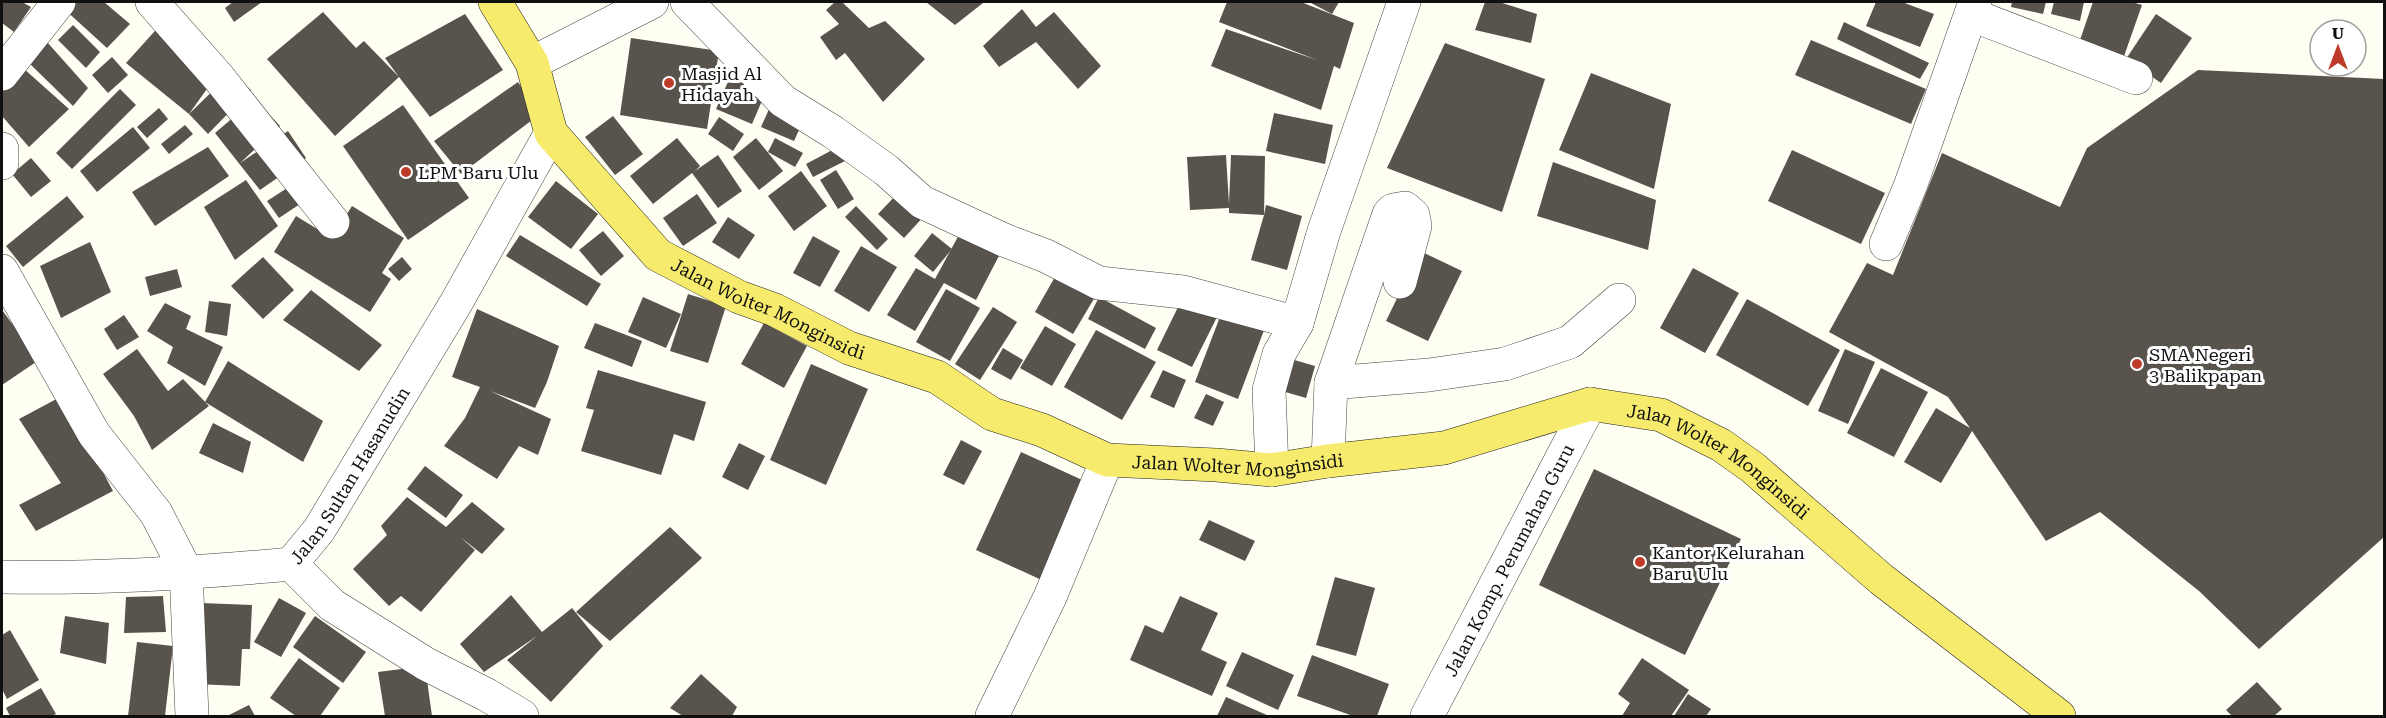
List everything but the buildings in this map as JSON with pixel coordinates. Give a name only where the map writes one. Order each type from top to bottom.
[{"type":"main road","name":"Jalan Wolter Monginsidi","points":[[495,2],[532,63],[551,133],[658,255],[739,297],[776,310],[849,348],[937,377],[992,414],[1042,430],[1107,460],[1272,470],[1328,461],[1444,448],[1590,404],[1661,415],[1721,445],[1752,467],[1881,579],[2059,717]]},
{"type":"street","points":[[2,74],[59,2]]},
{"type":"street","points":[[152,2],[219,78],[333,222]]},
{"type":"street","points":[[532,63],[652,2]]},
{"type":"street","points":[[687,2],[783,101],[833,132],[886,170],[922,202],[1004,240],[1046,256],[1100,283],[1183,292],[1297,323]]},
{"type":"street","points":[[1272,470],[1269,390],[1279,354],[1297,323],[1324,231],[1404,2]]},
{"type":"street","points":[[1886,244],[1911,184],[1974,8],[2136,78]]},
{"type":"street","name":"Jalan Sultan Hasanudin","points":[[2,577],[39,578],[291,564],[319,530],[456,303],[551,133]]},
{"type":"street","points":[[2,149],[2,163]]},
{"type":"street","points":[[1328,461],[1331,383],[1389,214],[1393,210],[1405,208],[1413,215],[1415,226],[1400,282]]},
{"type":"street","points":[[2,271],[94,434],[156,513],[186,571],[192,717]]},
{"type":"street","points":[[1331,383],[1429,375],[1505,364],[1570,342],[1619,300]]},
{"type":"street","name":"Jalan Komp. Perumahan Guru","points":[[1427,717],[1590,404]]},
{"type":"street","points":[[992,717],[1050,597],[1107,460]]},
{"type":"street","points":[[291,564],[332,605],[426,664],[488,695],[522,717]]},
{"type":"place","name":"Masjid Al Hidayah","points":[[669,83]]},
{"type":"place","name":"LPM Baru Ulu","points":[[406,172]]},
{"type":"place","name":"SMA Negeri 3 Balikpapan","points":[[2137,364]]},
{"type":"place","name":"Kantor Kelurahan Baru Ulu","points":[[1640,562]]}]
